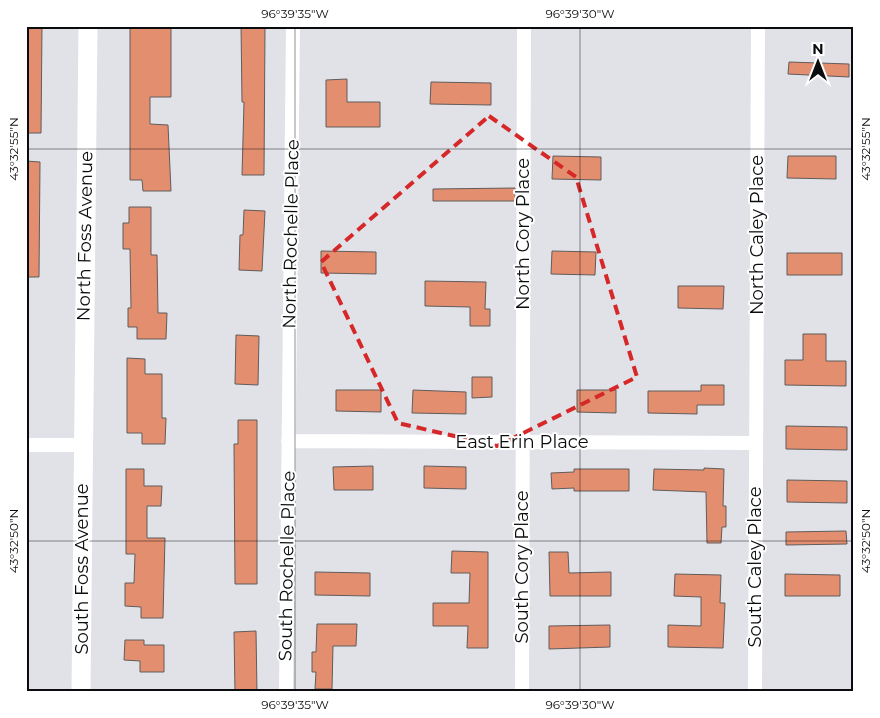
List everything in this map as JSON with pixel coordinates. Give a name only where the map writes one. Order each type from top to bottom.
[{"type":"street","name":"North Foss Avenue","points":[[83,445],[88,26]]},
{"type":"street","name":"North Rochelle Place","points":[[288,441],[293,26]]},
{"type":"street","name":"North Cory Place","points":[[522,443],[524,26]]},
{"type":"street","name":"North Caley Place","points":[[756,443],[758,26]]},
{"type":"street","name":"East Erin Place","points":[[288,441],[756,443]]},
{"type":"street","name":"South Rochelle Place","points":[[286,692],[288,441]]},
{"type":"street","name":"South Cory Place","points":[[522,443],[522,692]]},
{"type":"street","name":"South Caley Place","points":[[755,692],[756,443]]},
{"type":"street","points":[[26,445],[83,445]]},
{"type":"street","name":"South Foss Avenue","points":[[81,692],[83,445]]},
{"type":"highlighted area","points":[[489,116],[576,177],[637,377],[497,446],[398,423],[321,262]]},
{"type":"building","points":[[26,26],[42,26],[41,133],[26,133]]},
{"type":"building","points":[[130,26],[171,26],[171,97],[150,97],[150,124],[168,125],[171,191],[143,191],[142,180],[130,180]]},
{"type":"building","points":[[241,26],[265,26],[264,175],[242,175],[244,102],[242,102]]},
{"type":"building","points":[[789,62],[849,64],[849,77],[788,74]]},
{"type":"building","points":[[347,79],[347,102],[380,102],[380,127],[326,127],[326,80]]},
{"type":"building","points":[[431,82],[491,83],[491,105],[430,104]]},
{"type":"building","points":[[553,156],[601,157],[601,180],[552,179]]},
{"type":"building","points":[[788,156],[836,156],[836,179],[787,178]]},
{"type":"building","points":[[26,161],[40,162],[39,277],[26,277]]},
{"type":"building","points":[[515,188],[515,201],[433,201],[433,189]]},
{"type":"building","points":[[129,207],[151,207],[151,255],[157,255],[158,313],[167,313],[166,339],[137,339],[137,327],[128,327],[128,308],[131,308],[130,249],[123,249],[123,223],[129,223]]},
{"type":"building","points":[[244,210],[265,211],[262,271],[239,270],[240,235],[243,235]]},
{"type":"building","points":[[321,251],[376,252],[376,274],[321,273]]},
{"type":"building","points":[[552,251],[596,252],[595,275],[551,274]]},
{"type":"building","points":[[787,253],[842,253],[842,275],[787,275]]},
{"type":"building","points":[[425,281],[486,282],[485,309],[490,309],[490,326],[470,326],[470,307],[425,306]]},
{"type":"building","points":[[678,286],[724,286],[723,309],[678,308]]},
{"type":"building","points":[[803,334],[826,334],[826,361],[846,361],[846,386],[785,385],[785,360],[803,360]]},
{"type":"building","points":[[236,335],[259,336],[258,385],[235,384]]},
{"type":"building","points":[[127,358],[145,359],[145,374],[162,374],[162,418],[166,418],[165,444],[142,444],[142,433],[127,433]]},
{"type":"building","points":[[472,377],[492,377],[492,397],[472,398]]},
{"type":"building","points":[[701,385],[724,385],[724,405],[697,405],[697,414],[648,413],[648,391],[701,391]]},
{"type":"building","points":[[336,390],[381,390],[381,412],[336,411]]},
{"type":"building","points":[[413,390],[466,392],[466,414],[412,413]]},
{"type":"building","points":[[577,390],[616,390],[616,413],[577,412]]},
{"type":"building","points":[[238,420],[257,420],[257,584],[235,584],[234,444],[238,444]]},
{"type":"building","points":[[786,426],[847,427],[847,450],[786,449]]},
{"type":"building","points":[[373,466],[373,490],[334,490],[333,467]]},
{"type":"building","points":[[424,466],[466,467],[466,489],[424,488]]},
{"type":"building","points":[[704,468],[724,469],[723,506],[726,506],[726,527],[722,527],[721,543],[707,543],[706,492],[653,490],[654,469],[704,470]]},
{"type":"building","points":[[126,469],[144,469],[144,486],[162,486],[161,506],[147,506],[147,538],[165,538],[163,618],[141,618],[141,607],[125,606],[125,583],[134,583],[135,554],[126,554]]},
{"type":"building","points":[[574,469],[629,469],[629,491],[574,491],[574,488],[552,489],[551,473],[574,472]]},
{"type":"building","points":[[787,480],[847,481],[847,503],[787,502]]},
{"type":"building","points":[[846,531],[847,544],[786,545],[786,532]]},
{"type":"building","points":[[452,551],[488,552],[488,648],[467,648],[468,626],[433,626],[433,603],[469,603],[470,573],[451,573]]},
{"type":"building","points":[[549,552],[568,552],[569,573],[611,572],[611,596],[550,596]]},
{"type":"building","points":[[315,572],[370,573],[370,596],[315,595]]},
{"type":"building","points":[[675,574],[721,575],[720,603],[725,603],[723,648],[668,647],[668,625],[701,626],[701,597],[674,596]]},
{"type":"building","points":[[785,574],[840,575],[840,596],[785,596]]},
{"type":"building","points":[[317,624],[357,624],[356,646],[333,646],[332,689],[315,689],[316,672],[312,672],[312,652],[316,652]]},
{"type":"building","points":[[610,625],[610,647],[549,649],[549,626]]},
{"type":"building","points":[[256,631],[257,692],[235,692],[234,632]]},
{"type":"building","points":[[125,640],[144,640],[144,645],[164,645],[164,672],[140,672],[140,661],[124,660]]}]
